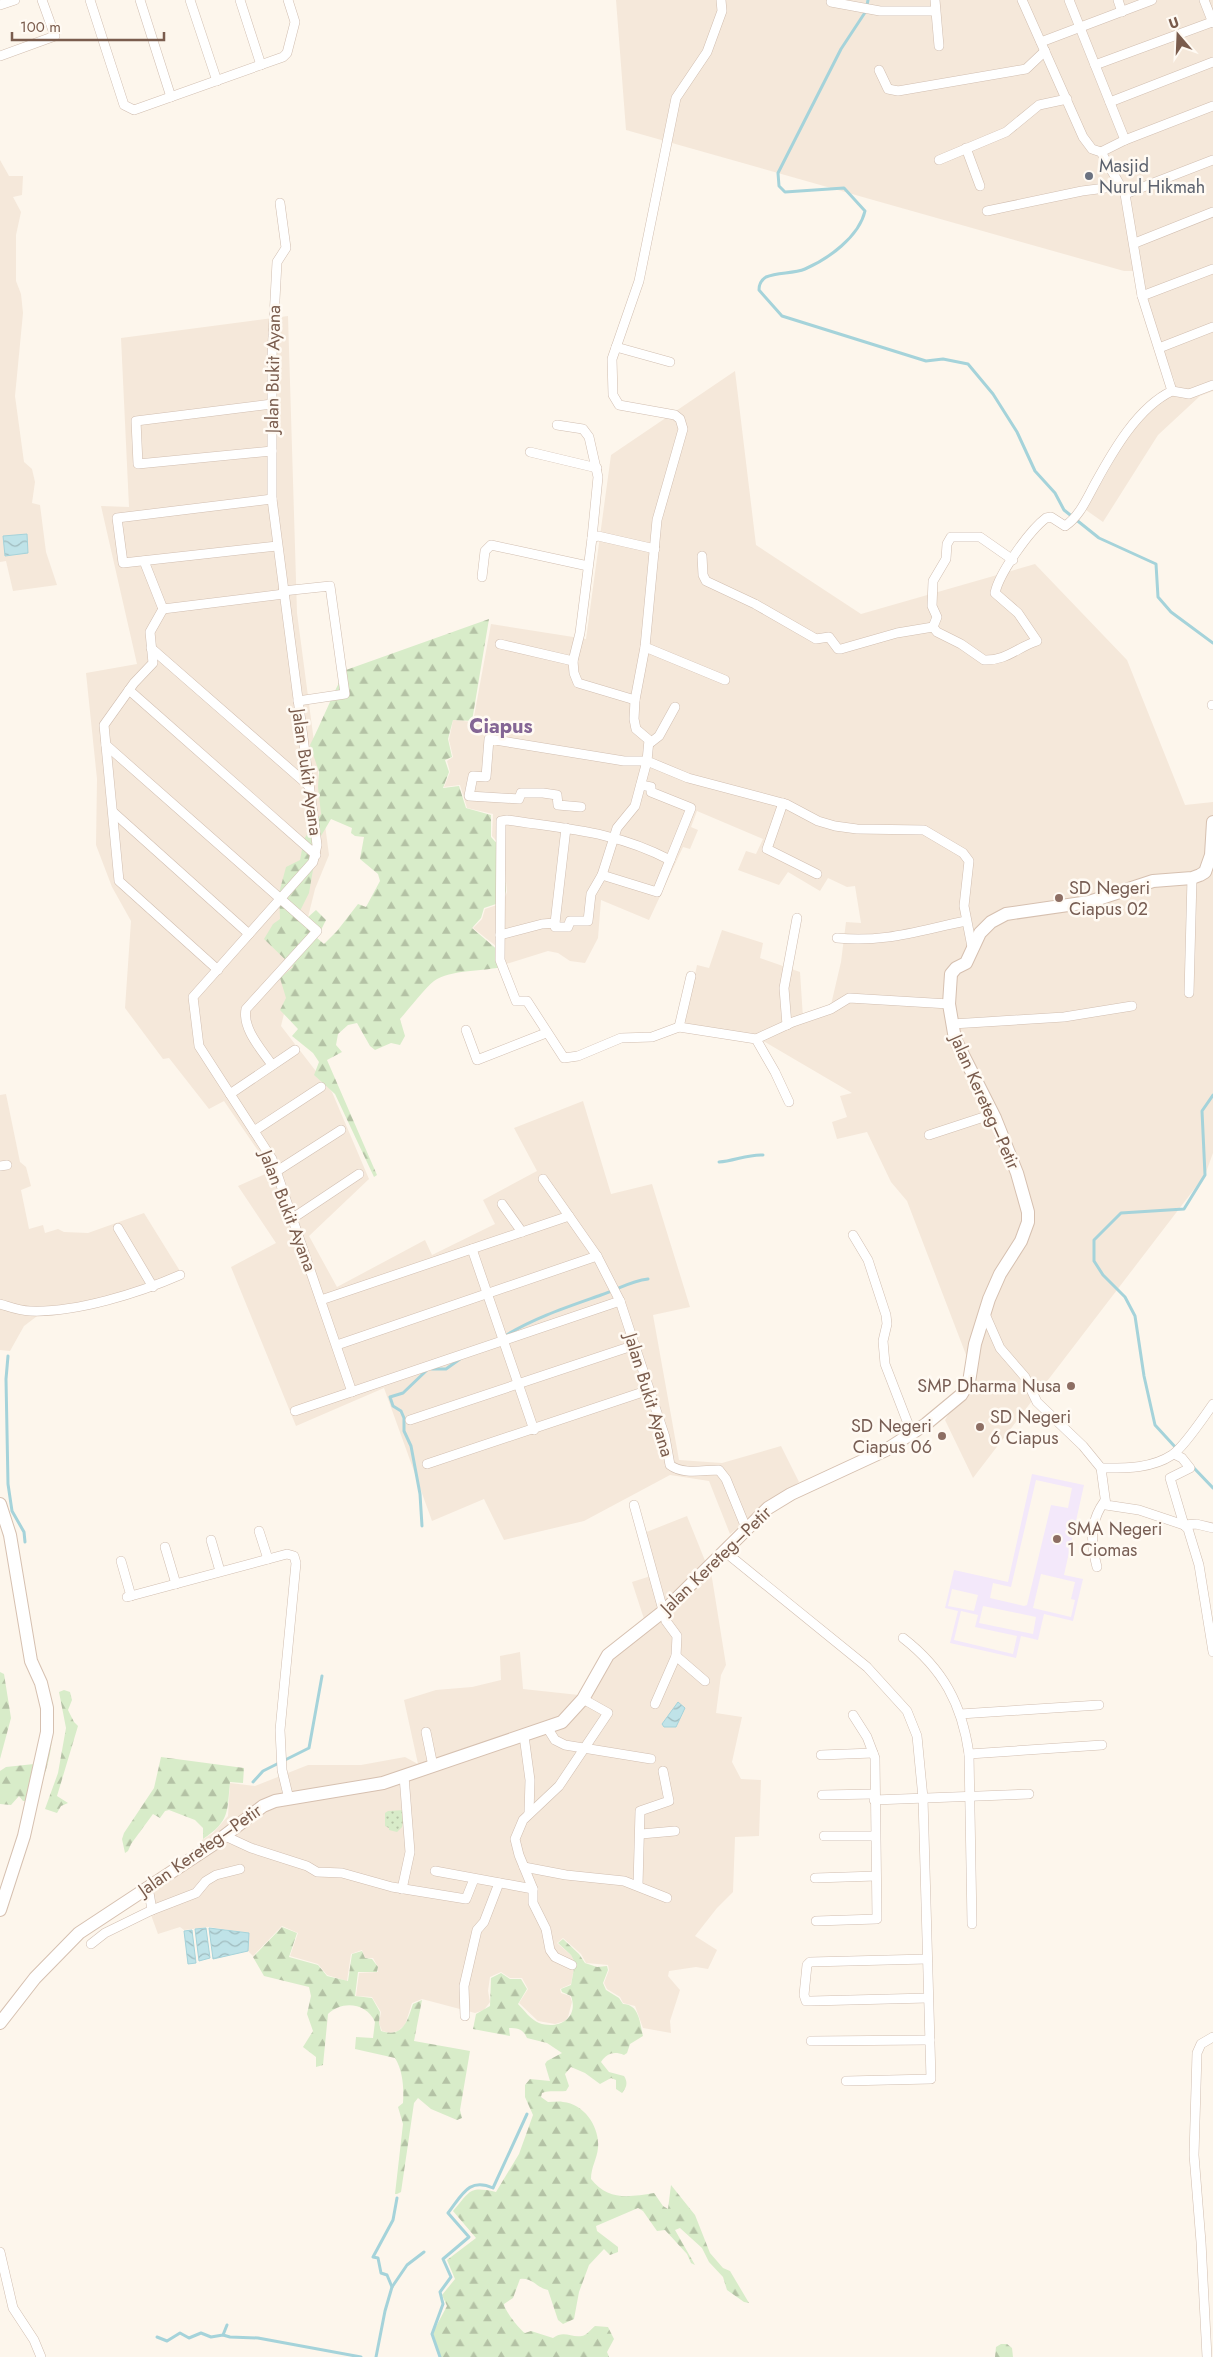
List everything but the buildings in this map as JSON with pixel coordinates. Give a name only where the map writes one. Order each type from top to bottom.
[{"type":"street","points":[[0,5],[15,0]]},
{"type":"street","points":[[0,56],[55,36],[42,0]]},
{"type":"street","points":[[90,0],[124,105],[134,110],[283,57],[287,53],[295,22],[288,0]]},
{"type":"street","points":[[140,0],[171,97]]},
{"type":"street","points":[[190,0],[217,81]]},
{"type":"street","points":[[240,0],[261,65]]},
{"type":"street","points":[[566,828],[555,926],[568,927],[570,921],[588,921],[590,897],[602,875],[613,837],[620,823],[635,806],[650,743],[648,738],[636,729],[634,719],[635,700],[645,647],[657,520],[683,429],[680,419],[676,415],[636,409],[619,405],[615,402],[612,390],[612,359],[639,281],[676,98],[682,86],[692,77],[707,52],[722,11],[721,0]]},
{"type":"street","points":[[935,0],[939,46]]},
{"type":"street","points":[[1022,0],[1086,142],[1092,149],[1101,152],[1123,190],[1135,243],[1142,296],[1172,391]]},
{"type":"street","points":[[1069,0],[1125,140]]},
{"type":"street","points":[[1118,0],[1122,12]]},
{"type":"street","points":[[1041,42],[1152,0]]},
{"type":"street","points":[[1095,65],[1213,23],[1204,0]]},
{"type":"street","points":[[831,2],[880,11],[935,11]]},
{"type":"street","points":[[879,70],[888,89],[898,91],[1026,69],[1045,51]]},
{"type":"street","points":[[1110,102],[1213,62]]},
{"type":"street","points":[[939,160],[1006,132],[1039,105],[1067,99]]},
{"type":"street","points":[[1101,152],[1125,140],[1213,106]]},
{"type":"street","points":[[966,148],[980,186]]},
{"type":"street","points":[[987,211],[1082,191],[1123,190],[1213,160]]},
{"type":"street","name":"Jalan Bukit Ayana","points":[[280,203],[286,248],[276,262],[272,356],[272,499],[317,844],[316,855],[313,862],[193,997],[199,1046],[254,1130],[272,1159],[277,1171],[352,1392]]},
{"type":"street","points":[[1135,243],[1213,212]]},
{"type":"street","points":[[1142,296],[1213,269]]},
{"type":"street","points":[[1159,348],[1213,327]]},
{"type":"street","points":[[616,348],[670,362]]},
{"type":"street","points":[[1013,560],[980,537],[951,537],[948,541],[946,559],[933,581],[932,606],[937,617],[934,627],[936,632],[961,644],[984,660],[1005,657],[1026,644],[1037,640],[1018,613],[995,593],[1001,578],[1013,560],[1046,518],[1053,517],[1063,526],[1077,515],[1127,431],[1153,405],[1172,391],[1189,394],[1213,385]]},
{"type":"street","points":[[272,404],[136,421],[138,464],[272,451]]},
{"type":"street","points":[[557,425],[586,431],[597,468],[598,482],[580,633],[573,661],[574,673],[578,683],[635,700]]},
{"type":"street","points":[[530,452],[597,468]]},
{"type":"street","points":[[272,499],[117,518],[123,563],[277,546]]},
{"type":"street","points":[[592,538],[598,536],[655,549]]},
{"type":"street","points":[[482,577],[485,551],[491,545],[588,566]]},
{"type":"street","points":[[702,556],[703,575],[706,581],[755,604],[816,639],[830,637],[838,649],[897,633],[934,627]]},
{"type":"street","points":[[144,561],[163,609]]},
{"type":"street","points":[[163,609],[330,586],[345,694],[298,702]]},
{"type":"street","points":[[163,609],[150,632],[153,663],[129,690],[104,725],[119,881],[218,970]]},
{"type":"street","points":[[500,644],[573,661]]},
{"type":"street","points":[[645,647],[725,680]]},
{"type":"street","points":[[151,648],[309,786]]},
{"type":"street","points":[[129,690],[316,855]]},
{"type":"street","points":[[650,743],[659,736],[675,708]]},
{"type":"street","points":[[581,807],[558,805],[557,796],[543,792],[521,793],[519,799],[469,796],[473,776],[486,777],[489,739],[624,761],[647,761],[688,778],[783,803],[818,821],[835,826],[857,829],[918,829],[939,837],[963,853],[969,861],[964,900],[966,921],[972,947]]},
{"type":"street","points":[[106,745],[317,931],[246,1009],[244,1017],[248,1028],[272,1066]]},
{"type":"street","points":[[602,875],[657,892],[691,808],[652,792],[651,787],[641,785]]},
{"type":"street","points":[[783,803],[767,849],[817,874]]},
{"type":"street","points":[[113,812],[249,934]]},
{"type":"street","points":[[670,860],[644,847],[613,837],[566,828],[507,820],[501,821],[500,960],[516,1001],[527,1002],[564,1058],[578,1056],[621,1038],[652,1037],[679,1027],[756,1039],[831,1009],[850,998],[949,1004]]},
{"type":"street","points":[[1189,992],[1192,878],[1205,872],[1209,864],[1213,822]]},
{"type":"street","name":"Jalan Kereteg–Petir","points":[[0,2023],[35,1978],[79,1933],[225,1836],[263,1806],[289,1799],[370,1786],[548,1729],[562,1722],[582,1699],[608,1655],[665,1610],[746,1528],[778,1501],[886,1450],[912,1434],[965,1390],[969,1382],[975,1344],[994,1286],[1021,1241],[1028,1222],[1026,1197],[993,1114],[959,1049],[949,1004],[951,974],[966,962],[972,947],[985,928],[1006,914],[1088,902],[1153,881],[1192,878]]},
{"type":"street","points":[[787,1025],[784,988],[798,918]]},
{"type":"street","points":[[837,938],[868,940],[894,938],[966,921]]},
{"type":"street","points":[[500,935],[542,924],[555,923]]},
{"type":"street","points":[[679,1027],[691,976]]},
{"type":"street","points":[[952,1024],[1064,1017],[1132,1006]]},
{"type":"street","points":[[466,1030],[478,1060],[546,1032]]},
{"type":"street","points":[[756,1039],[775,1072],[788,1102]]},
{"type":"street","points":[[230,1094],[295,1050]]},
{"type":"street","points":[[254,1130],[320,1087]]},
{"type":"street","points":[[928,1135],[993,1114]]},
{"type":"street","points":[[277,1171],[341,1130]]},
{"type":"street","points":[[293,1218],[359,1174]]},
{"type":"street","name":"Jalan Bukit Ayana","points":[[543,1179],[597,1256],[620,1301],[667,1445],[670,1465],[675,1469],[685,1471],[719,1470],[726,1479],[746,1528]]},
{"type":"street","points":[[502,1204],[522,1232]]},
{"type":"street","points":[[321,1300],[569,1216]]},
{"type":"street","points":[[118,1228],[154,1287]]},
{"type":"street","points":[[853,1235],[868,1260],[886,1316],[887,1324],[883,1341],[885,1364],[912,1434]]},
{"type":"street","points":[[472,1249],[534,1430]]},
{"type":"street","points":[[337,1345],[597,1256]]},
{"type":"street","points":[[0,1304],[11,1309],[29,1311],[58,1309],[103,1301],[154,1287],[180,1276]]},
{"type":"street","points":[[295,1411],[620,1301]]},
{"type":"street","points":[[985,1314],[1000,1348],[1025,1376],[1037,1402],[1083,1446],[1101,1468],[1104,1502],[1096,1512],[1091,1541],[1097,1567]]},
{"type":"street","points":[[410,1420],[634,1345]]},
{"type":"street","points":[[427,1464],[650,1390]]},
{"type":"street","points":[[1101,1468],[1126,1469],[1155,1462],[1174,1454],[1213,1404]]},
{"type":"street","points":[[1174,1454],[1182,1458],[1190,1468],[1170,1478],[1184,1525],[1190,1536],[1199,1565],[1213,1652]]},
{"type":"street","points":[[1104,1502],[1110,1507],[1140,1510],[1184,1525],[1196,1524],[1213,1528]]},
{"type":"street","points":[[0,1504],[10,1535],[31,1661],[41,1683],[47,1708],[45,1751],[24,1836],[0,1910]]},
{"type":"street","points":[[634,1505],[665,1610],[666,1621],[677,1636],[676,1656],[655,1704]]},
{"type":"street","points":[[259,1531],[268,1559]]},
{"type":"street","points":[[211,1540],[220,1571]]},
{"type":"street","points":[[165,1547],[176,1584]]},
{"type":"street","points":[[724,1551],[867,1667],[902,1706],[917,1736],[923,1798],[931,2079],[846,2081]]},
{"type":"street","points":[[121,1561],[129,1597],[268,1559],[291,1554],[296,1559],[280,1730],[282,1770],[289,1799]]},
{"type":"street","points":[[903,1638],[938,1670],[966,1729],[969,1754],[972,1924]]},
{"type":"street","points":[[676,1656],[705,1681]]},
{"type":"street","points":[[572,1965],[555,1956],[550,1950],[546,1929],[533,1903],[533,1889],[516,1847],[515,1839],[529,1813],[559,1786],[585,1750],[608,1713],[582,1699]]},
{"type":"street","points":[[960,1714],[1100,1705]]},
{"type":"street","points":[[816,1921],[877,1918],[873,1752],[853,1715]]},
{"type":"street","points":[[548,1729],[558,1742],[585,1750],[651,1758]]},
{"type":"street","points":[[426,1732],[433,1766]]},
{"type":"street","points":[[524,1736],[530,1780],[529,1813]]},
{"type":"street","points":[[969,1754],[1102,1745]]},
{"type":"street","points":[[821,1755],[873,1752]]},
{"type":"street","points":[[638,1885],[641,1834],[640,1811],[669,1801],[663,1771]]},
{"type":"street","points":[[402,1889],[410,1852],[404,1776]]},
{"type":"street","points":[[822,1796],[923,1798],[1029,1794]]},
{"type":"street","points":[[641,1834],[676,1831]]},
{"type":"street","points":[[225,1836],[234,1842],[307,1866],[314,1871],[346,1874],[402,1889],[466,1899],[474,1879]]},
{"type":"street","points":[[824,1836],[875,1836]]},
{"type":"street","points":[[524,1867],[566,1875],[624,1881],[667,1898]]},
{"type":"street","points":[[91,1944],[105,1933],[152,1910],[196,1893],[206,1881],[216,1875],[240,1870]]},
{"type":"street","points":[[435,1871],[533,1889]]},
{"type":"street","points":[[815,1878],[876,1876]]},
{"type":"street","points":[[466,2016],[464,1986],[477,1930],[484,1922],[499,1883]]},
{"type":"street","points":[[148,1887],[152,1910]]},
{"type":"street","points":[[927,1959],[810,1962],[807,1965],[804,1995],[806,2001],[928,1998]]},
{"type":"street","points":[[1207,2357],[1202,2242],[1194,2155],[1197,2053],[1201,2044],[1213,2037]]},
{"type":"street","points":[[811,2041],[930,2040]]},
{"type":"street","points":[[0,2252],[13,2308],[34,2340],[41,2357]]},
{"type":"shaded area","points":[[616,0],[1213,0],[1213,391],[1200,396],[1158,435],[1103,522],[1086,510],[1130,432],[1139,421],[1174,390],[1175,382],[1146,307],[1138,271],[1124,271],[626,130]]},
{"type":"shaded area","points":[[0,160],[9,176],[23,176],[22,195],[13,197],[21,212],[16,235],[16,281],[21,294],[23,313],[15,396],[24,462],[32,469],[35,482],[32,503],[40,505],[46,552],[57,585],[13,591],[6,561],[0,562]]},
{"type":"shaded area","points":[[288,316],[297,613],[329,855],[315,889],[281,1026],[332,1092],[369,1179],[309,1236],[337,1287],[425,1240],[432,1255],[495,1224],[483,1200],[537,1171],[514,1128],[583,1101],[611,1194],[652,1184],[690,1307],[653,1315],[679,1460],[722,1463],[781,1446],[799,1482],[730,1534],[709,1481],[670,1475],[584,1521],[504,1540],[484,1499],[432,1521],[384,1388],[296,1426],[231,1267],[276,1243],[238,1186],[272,1171],[224,1101],[209,1109],[169,1058],[163,1059],[125,1008],[131,921],[112,887],[96,845],[97,779],[86,673],[137,664],[101,506],[129,507],[121,338]]},
{"type":"shaded area","name":"Ciapus","points":[[735,371],[756,545],[861,614],[1035,564],[1127,660],[1185,805],[1213,802],[1213,1153],[1205,1175],[973,1478],[945,1420],[973,1373],[907,1201],[891,1182],[867,1132],[837,1139],[832,1122],[847,1117],[840,1096],[852,1093],[765,1042],[684,1028],[697,965],[709,968],[722,930],[763,943],[760,958],[800,972],[803,1018],[830,1009],[841,962],[846,922],[861,923],[855,886],[847,887],[828,878],[820,891],[788,872],[779,885],[738,870],[746,851],[756,854],[763,839],[697,811],[691,827],[698,830],[690,849],[683,847],[649,920],[601,900],[598,938],[585,963],[570,961],[558,953],[548,951],[506,964],[501,950],[473,928],[482,919],[485,909],[503,903],[507,892],[503,848],[492,836],[493,814],[467,808],[460,785],[444,787],[450,772],[447,761],[453,757],[449,740],[453,720],[473,722],[491,624],[586,639],[611,455]]},
{"type":"shaded area","points":[[6,1094],[20,1162],[26,1167],[31,1186],[21,1190],[29,1229],[43,1225],[45,1233],[58,1229],[64,1232],[88,1233],[144,1213],[183,1276],[142,1289],[45,1310],[24,1326],[10,1351],[0,1350],[0,1095]]},
{"type":"shaded area","name":"SMA Negeri 1 Ciomas","points":[[1032,1474],[1084,1485],[1064,1575],[1083,1579],[1073,1621],[1044,1614],[1038,1640],[1021,1636],[1016,1658],[950,1643],[958,1611],[945,1608],[954,1570],[1008,1582]],"holes":[[[1036,1480],[1072,1488],[1068,1508],[1051,1505],[1027,1605],[1024,1606],[990,1598],[993,1583],[1011,1587]],[[1041,1574],[1075,1582],[1071,1599],[1075,1600],[1071,1617],[1033,1608]],[[952,1589],[978,1595],[974,1611],[948,1606]],[[983,1606],[1036,1617],[1033,1634],[979,1623]],[[961,1611],[978,1615],[975,1627],[1017,1636],[1013,1654],[954,1640]]]},
{"type":"shaded area","points":[[687,1516],[712,1578],[726,1665],[721,1675],[716,1713],[742,1717],[732,1762],[741,1779],[761,1780],[759,1836],[735,1837],[733,1892],[717,1908],[695,1936],[717,1950],[708,1969],[696,1967],[669,1971],[668,1976],[680,1990],[670,2021],[671,2033],[643,2028],[635,2006],[623,2003],[620,1997],[607,1989],[604,1983],[609,1970],[608,1965],[586,1963],[581,1954],[563,1938],[557,1943],[571,1955],[575,1963],[571,1984],[560,1989],[561,1993],[570,1996],[572,2002],[565,2021],[555,2024],[538,2021],[519,2003],[528,1989],[522,1978],[510,1978],[501,1972],[490,1977],[488,1991],[490,2002],[484,2010],[475,2013],[422,1999],[412,2003],[405,2025],[398,2031],[390,2033],[382,2031],[379,2023],[381,2012],[372,1997],[356,1996],[359,1973],[378,1972],[378,1967],[373,1958],[365,1958],[362,1950],[351,1954],[347,1981],[327,1975],[318,1964],[290,1956],[298,1933],[282,1926],[253,1956],[248,1951],[249,1933],[209,1927],[184,1930],[180,1927],[158,1934],[140,1885],[202,1848],[199,1842],[213,1833],[228,1816],[230,1783],[255,1786],[308,1765],[361,1765],[405,1757],[418,1764],[404,1700],[436,1690],[472,1687],[501,1680],[500,1656],[520,1652],[523,1689],[579,1695],[644,1619],[632,1582],[657,1574],[644,1533]]},
{"type":"green space","points":[[489,619],[472,721],[453,720],[448,739],[452,757],[445,760],[449,772],[443,788],[459,786],[466,808],[491,815],[491,837],[502,849],[506,891],[502,902],[484,908],[481,918],[472,928],[500,952],[505,966],[449,974],[434,981],[400,1019],[405,1036],[400,1045],[391,1043],[375,1050],[370,1046],[357,1023],[348,1025],[338,1034],[336,1045],[342,1052],[327,1060],[377,1175],[374,1177],[335,1094],[314,1075],[319,1062],[313,1053],[292,1036],[298,1029],[280,1010],[286,998],[280,978],[293,967],[264,939],[273,924],[280,919],[279,893],[286,867],[300,860],[304,839],[321,814],[318,787],[319,772],[310,745],[346,670]],"holes":[[[331,819],[352,828],[351,833],[355,836],[364,837],[360,859],[378,874],[380,881],[366,907],[358,904],[324,944],[317,938],[326,920],[316,910],[307,918],[298,915],[309,893],[318,841]]]},
{"type":"green space","points":[[0,1672],[4,1674],[11,1718],[0,1759]]},
{"type":"green space","points":[[64,1690],[70,1692],[72,1700],[68,1710],[78,1726],[57,1796],[68,1803],[61,1806],[57,1813],[45,1809],[58,1773],[66,1728],[59,1692]]},
{"type":"green space","points":[[48,1697],[52,1726],[51,1750],[36,1801],[23,1801],[19,1796],[11,1805],[0,1804],[0,1771],[6,1767],[34,1764]]},
{"type":"green space","points":[[161,1757],[244,1768],[243,1783],[230,1782],[226,1815],[218,1827],[203,1839],[203,1828],[195,1820],[169,1810],[165,1811],[160,1818],[153,1814],[125,1853],[122,1839],[124,1833],[154,1788]]},
{"type":"green space","points":[[405,1810],[402,1827],[397,1832],[389,1830],[385,1826],[385,1813],[388,1811]]},
{"type":"green space","points":[[282,1927],[297,1933],[289,1957],[318,1965],[327,1976],[348,1981],[352,1954],[362,1951],[365,1958],[372,1959],[378,1967],[377,1972],[358,1972],[355,1996],[372,1998],[380,2012],[379,2023],[381,2031],[394,2032],[403,2027],[409,2017],[413,2004],[422,2000],[414,2041],[470,2051],[460,2110],[462,2118],[457,2120],[431,2109],[418,2098],[414,2103],[401,2192],[397,2194],[395,2194],[403,2124],[398,2107],[403,2103],[403,2097],[398,2063],[395,2058],[355,2049],[356,2037],[373,2038],[375,2022],[360,2007],[347,2005],[328,2014],[323,2065],[316,2067],[316,2057],[303,2047],[313,2031],[307,2014],[311,1996],[309,1987],[264,1976],[253,1957]]},
{"type":"green space","points":[[563,1939],[579,1954],[585,1963],[597,1967],[607,1966],[608,1970],[603,1983],[606,1990],[619,1998],[623,2004],[632,2007],[636,2011],[643,2036],[630,2044],[627,2053],[624,2055],[611,2054],[601,2062],[609,2072],[624,2076],[626,2084],[622,2093],[616,2089],[616,2080],[611,2078],[600,2084],[585,2073],[571,2067],[565,2074],[569,2086],[566,2091],[545,2092],[542,2093],[541,2097],[548,2102],[560,2102],[578,2107],[590,2118],[598,2140],[591,2179],[604,2191],[619,2196],[654,2193],[663,2206],[668,2209],[671,2185],[695,2215],[710,2253],[723,2268],[730,2271],[749,2303],[744,2302],[727,2290],[723,2277],[709,2262],[702,2248],[680,2228],[675,2230],[695,2265],[691,2263],[687,2254],[665,2230],[657,2231],[643,2211],[638,2208],[596,2226],[597,2231],[618,2247],[618,2252],[610,2255],[604,2249],[589,2265],[579,2292],[574,2319],[563,2324],[558,2320],[548,2290],[524,2279],[520,2279],[513,2298],[504,2304],[513,2320],[525,2333],[531,2331],[553,2338],[564,2334],[582,2336],[595,2326],[608,2327],[614,2339],[607,2352],[609,2357],[439,2357],[432,2334],[447,2306],[442,2295],[455,2279],[447,2260],[476,2238],[453,2211],[467,2195],[475,2190],[496,2192],[519,2154],[533,2115],[525,2097],[525,2085],[530,2079],[550,2081],[545,2064],[562,2053],[547,2043],[527,2038],[518,2029],[509,2028],[510,2036],[473,2029],[476,2014],[490,2006],[491,1978],[501,1973],[510,1979],[521,1979],[527,1989],[518,2004],[533,2020],[546,2025],[554,2025],[566,2020],[570,2016],[573,2004],[571,1996],[562,1992],[561,1989],[571,1985],[575,1963],[571,1955],[558,1943]]},
{"type":"green space","points":[[1001,2344],[1007,2344],[1012,2348],[1013,2357],[995,2357],[996,2347]]},
{"type":"water","points":[[27,534],[28,553],[5,556],[3,536]]},
{"type":"water","points":[[678,1702],[685,1708],[676,1727],[664,1727],[662,1724]]},
{"type":"water","points":[[206,1928],[210,1958],[199,1961],[195,1929]]},
{"type":"water","points":[[209,1928],[249,1933],[248,1951],[213,1959]]},
{"type":"water","points":[[192,1930],[196,1963],[188,1964],[184,1931]]},
{"type":"waterway","points":[[868,0],[866,11],[841,49],[778,173],[779,186],[785,192],[844,188],[865,211],[862,221],[849,238],[833,253],[805,269],[766,277],[759,286],[759,290],[782,316],[926,361],[943,359],[968,364],[993,394],[1017,432],[1035,471],[1055,493],[1064,510],[1099,538],[1156,564],[1158,597],[1171,612],[1213,643]]},
{"type":"waterway","points":[[1177,1449],[1155,1425],[1144,1376],[1135,1316],[1125,1297],[1103,1275],[1094,1261],[1094,1240],[1121,1213],[1184,1209],[1205,1175],[1202,1111],[1213,1095]]},
{"type":"waterway","points":[[719,1162],[763,1155]]},
{"type":"waterway","points":[[505,1336],[552,1313],[629,1284],[648,1279]]},
{"type":"waterway","points":[[8,1356],[6,1379],[8,1484],[12,1511],[24,1532],[25,1542]]},
{"type":"waterway","points":[[432,1369],[446,1369],[460,1359]]},
{"type":"waterway","points":[[422,1526],[420,1494],[411,1446],[404,1431],[404,1418],[401,1411],[393,1406],[390,1397],[403,1393],[426,1371]]},
{"type":"waterway","points":[[1193,1467],[1213,1488]]},
{"type":"waterway","points":[[253,1782],[263,1771],[309,1748],[322,1676]]},
{"type":"waterway","points":[[440,2357],[432,2334],[443,2304],[440,2292],[451,2277],[443,2259],[469,2237],[448,2213],[462,2194],[472,2186],[485,2185],[493,2188],[527,2114]]},
{"type":"waterway","points":[[392,2287],[387,2275],[381,2273],[378,2258],[373,2257],[393,2220],[397,2198]]},
{"type":"waterway","points":[[376,2357],[392,2287],[407,2265],[424,2252]]},
{"type":"waterway","points":[[157,2337],[167,2341],[180,2333],[189,2338],[201,2333],[211,2337],[223,2335],[227,2325]]},
{"type":"waterway","points":[[223,2335],[258,2338],[361,2357]]},
{"type":"place","name":"Masjid Nurul Hikmah","points":[[1089,176]]},
{"type":"place","name":"SD Negeri Ciapus 02","points":[[1059,898]]},
{"type":"place","name":"SMP Dharma Nusa","points":[[1071,1386]]},
{"type":"place","name":"SD Negeri 6 Ciapus","points":[[980,1427]]},
{"type":"place","name":"SD Negeri Ciapus 06","points":[[942,1436]]},
{"type":"place","name":"SMA Negeri 1 Ciomas","points":[[1057,1539]]},
{"type":"district","name":"Ciapus","points":[[501,726]]}]
